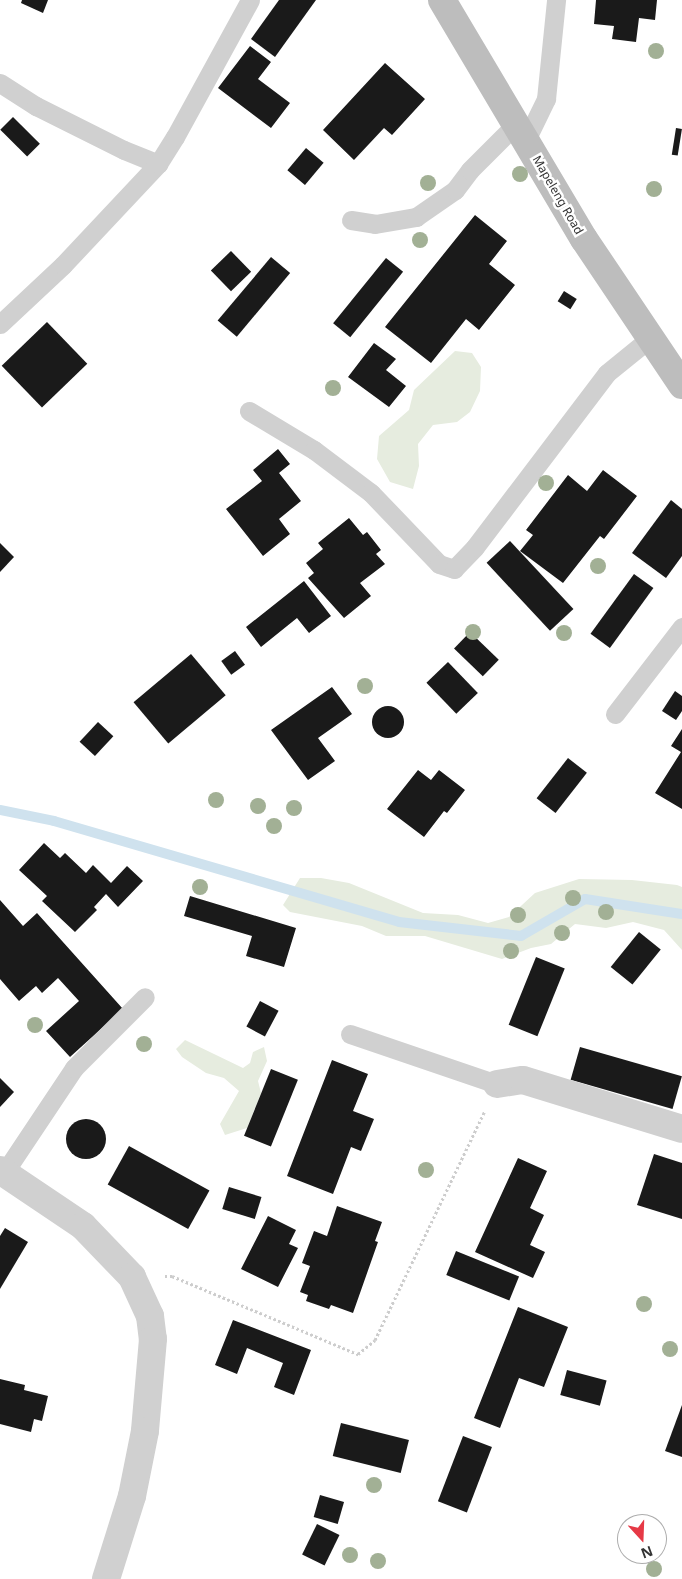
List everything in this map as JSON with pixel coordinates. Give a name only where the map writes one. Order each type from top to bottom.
[{"type":"street","name":"Mapeleng Road","points":[[442,0],[584,239],[650,338],[680,378]]},
{"type":"street","points":[[497,1084],[523,1080],[682,1129]]},
{"type":"street","points":[[2,1172],[83,1226],[132,1277],[150,1316],[153,1348],[145,1431],[132,1496],[106,1579]]},
{"type":"lane","points":[[0,324],[63,265],[158,164],[175,137],[250,0]]},
{"type":"lane","points":[[351,220],[375,224],[416,217],[455,190],[470,170],[520,132],[546,99],[556,0]]},
{"type":"lane","points":[[0,83],[36,106],[124,150],[158,164]]},
{"type":"lane","points":[[249,411],[314,450],[364,488],[439,564],[454,568],[475,547],[607,373],[650,338]]},
{"type":"lane","points":[[615,714],[682,627]]},
{"type":"lane","points":[[2,1172],[74,1068],[146,997]]},
{"type":"lane","points":[[350,1034],[497,1084]]},
{"type":"path","points":[[132,1277],[172,1276],[358,1354],[375,1340],[497,1084]]},
{"type":"shaded area","points":[[455,351],[472,353],[481,367],[480,391],[470,412],[457,422],[433,425],[418,444],[419,466],[413,489],[390,482],[377,459],[379,436],[409,410],[414,390]]},
{"type":"shaded area","points":[[300,878],[321,878],[349,883],[423,913],[458,915],[488,923],[509,917],[535,893],[579,879],[632,880],[677,885],[682,887],[682,950],[664,930],[633,922],[606,928],[575,924],[551,944],[531,948],[502,959],[425,936],[386,936],[362,926],[290,912],[283,905]]},
{"type":"shaded area","points":[[185,1040],[243,1068],[250,1063],[253,1052],[264,1047],[267,1061],[258,1081],[261,1093],[247,1128],[225,1135],[220,1124],[239,1091],[224,1078],[206,1073],[182,1057],[176,1049]]},
{"type":"building","points":[[22,0],[48,0],[43,13],[21,3]]},
{"type":"building","points":[[279,0],[316,0],[275,57],[251,39]]},
{"type":"building","points":[[596,0],[657,0],[655,20],[639,18],[636,42],[612,39],[614,26],[594,24]]},
{"type":"building","points":[[250,46],[271,62],[258,79],[290,103],[271,128],[218,88]]},
{"type":"building","points":[[385,63],[425,99],[392,135],[384,128],[354,160],[323,130]]},
{"type":"building","points":[[13,117],[40,144],[27,157],[0,130]]},
{"type":"building","points":[[676,128],[682,129],[678,156],[672,155]]},
{"type":"building","points":[[306,148],[324,163],[305,185],[287,170]]},
{"type":"building","points":[[475,215],[507,241],[489,264],[515,285],[479,330],[466,319],[431,363],[385,327]]},
{"type":"building","points":[[231,251],[251,272],[231,291],[211,270]]},
{"type":"building","points":[[271,257],[290,273],[237,337],[218,321]]},
{"type":"building","points":[[386,258],[403,272],[350,337],[333,323]]},
{"type":"building","points":[[564,291],[577,299],[570,309],[558,301]]},
{"type":"building","points":[[47,322],[87,364],[42,407],[2,366]]},
{"type":"building","points":[[374,343],[396,359],[386,370],[406,386],[389,407],[348,377]]},
{"type":"building","points":[[278,449],[290,464],[279,473],[301,501],[279,519],[290,534],[263,556],[226,509],[262,481],[253,470]]},
{"type":"building","points":[[603,470],[637,496],[604,539],[600,536],[563,583],[520,551],[533,535],[526,530],[568,475],[587,491]]},
{"type":"building","points":[[671,500],[682,509],[682,556],[666,578],[632,553]]},
{"type":"building","points":[[349,518],[363,535],[367,532],[381,550],[376,554],[385,564],[360,583],[371,596],[344,618],[308,578],[314,573],[306,563],[323,549],[318,543]]},
{"type":"building","points":[[510,541],[573,609],[550,631],[487,563]]},
{"type":"building","points":[[0,543],[14,557],[0,572]]},
{"type":"building","points":[[634,574],[653,588],[610,648],[591,634]]},
{"type":"building","points":[[304,581],[331,616],[309,633],[297,618],[261,647],[246,627]]},
{"type":"building","points":[[470,632],[499,660],[483,676],[454,649]]},
{"type":"building","points":[[235,651],[245,665],[231,675],[221,661]]},
{"type":"building","points":[[191,654],[226,695],[168,744],[134,702]]},
{"type":"building","points":[[448,662],[478,693],[456,714],[426,683]]},
{"type":"building","points":[[332,687],[352,714],[318,738],[335,761],[308,780],[271,730]]},
{"type":"building","points":[[675,691],[682,696],[682,711],[676,720],[662,711]]},
{"type":"building","points":[[388,706],[394,707],[399,711],[403,716],[403,728],[399,733],[394,737],[388,738],[382,737],[377,733],[373,728],[372,722],[373,716],[377,711],[382,707]]},
{"type":"building","points":[[98,722],[113,736],[95,756],[80,742]]},
{"type":"building","points":[[682,729],[682,809],[655,793],[681,752],[671,746]]},
{"type":"building","points":[[568,758],[587,773],[556,813],[537,798]]},
{"type":"building","points":[[418,770],[431,780],[439,770],[465,790],[447,813],[444,811],[424,837],[387,809]]},
{"type":"building","points":[[44,843],[60,858],[65,853],[86,873],[93,865],[111,883],[127,866],[143,881],[118,907],[106,894],[94,907],[97,910],[75,932],[42,901],[47,896],[19,870]]},
{"type":"building","points":[[190,896],[296,928],[284,967],[246,956],[252,936],[184,916]]},
{"type":"building","points":[[0,900],[23,926],[37,913],[123,1009],[70,1057],[46,1031],[79,1001],[58,978],[42,993],[36,986],[19,1001],[0,979]]},
{"type":"building","points":[[639,932],[661,950],[632,985],[611,967]]},
{"type":"building","points":[[536,957],[565,969],[537,1036],[509,1025]]},
{"type":"building","points":[[260,1001],[279,1011],[265,1036],[246,1027]]},
{"type":"building","points":[[580,1047],[682,1076],[673,1109],[571,1080]]},
{"type":"building","points":[[332,1060],[368,1074],[353,1111],[374,1119],[361,1151],[351,1147],[333,1194],[287,1176]]},
{"type":"building","points":[[271,1069],[298,1080],[271,1147],[244,1136]]},
{"type":"building","points":[[0,1078],[14,1092],[0,1107]]},
{"type":"building","points":[[90,1119],[97,1122],[103,1128],[106,1139],[105,1147],[97,1156],[90,1159],[82,1159],[75,1156],[67,1147],[66,1135],[69,1128],[78,1120]]},
{"type":"building","points":[[129,1146],[209,1191],[188,1229],[108,1184]]},
{"type":"building","points":[[654,1154],[682,1163],[682,1219],[637,1205]]},
{"type":"building","points":[[518,1158],[547,1171],[530,1208],[544,1215],[530,1245],[545,1252],[533,1278],[475,1252]]},
{"type":"building","points":[[229,1187],[262,1197],[255,1219],[222,1209]]},
{"type":"building","points":[[337,1206],[382,1222],[375,1241],[378,1242],[353,1313],[331,1305],[329,1309],[306,1301],[308,1295],[300,1292],[310,1266],[302,1263],[314,1231],[327,1236]]},
{"type":"building","points":[[268,1216],[296,1230],[289,1244],[298,1248],[278,1287],[241,1269]]},
{"type":"building","points":[[5,1228],[28,1242],[0,1289],[0,1236]]},
{"type":"building","points":[[456,1251],[519,1276],[509,1301],[446,1275]]},
{"type":"building","points":[[518,1307],[568,1327],[544,1387],[519,1378],[500,1428],[474,1418]]},
{"type":"building","points":[[233,1320],[311,1350],[294,1395],[274,1387],[283,1363],[247,1348],[237,1374],[215,1365]]},
{"type":"building","points":[[567,1370],[607,1381],[600,1406],[560,1395]]},
{"type":"building","points":[[0,1379],[25,1385],[24,1390],[48,1396],[42,1421],[34,1419],[31,1432],[0,1424]]},
{"type":"building","points":[[682,1405],[682,1457],[665,1451]]},
{"type":"building","points":[[341,1423],[409,1440],[401,1473],[333,1456]]},
{"type":"building","points":[[463,1436],[492,1447],[467,1512],[438,1501]]},
{"type":"building","points":[[320,1495],[344,1502],[338,1524],[314,1517]]},
{"type":"building","points":[[317,1524],[339,1535],[325,1566],[302,1555]]},
{"type":"waterway","points":[[0,810],[54,821],[399,922],[521,936],[585,899],[682,914]]}]
